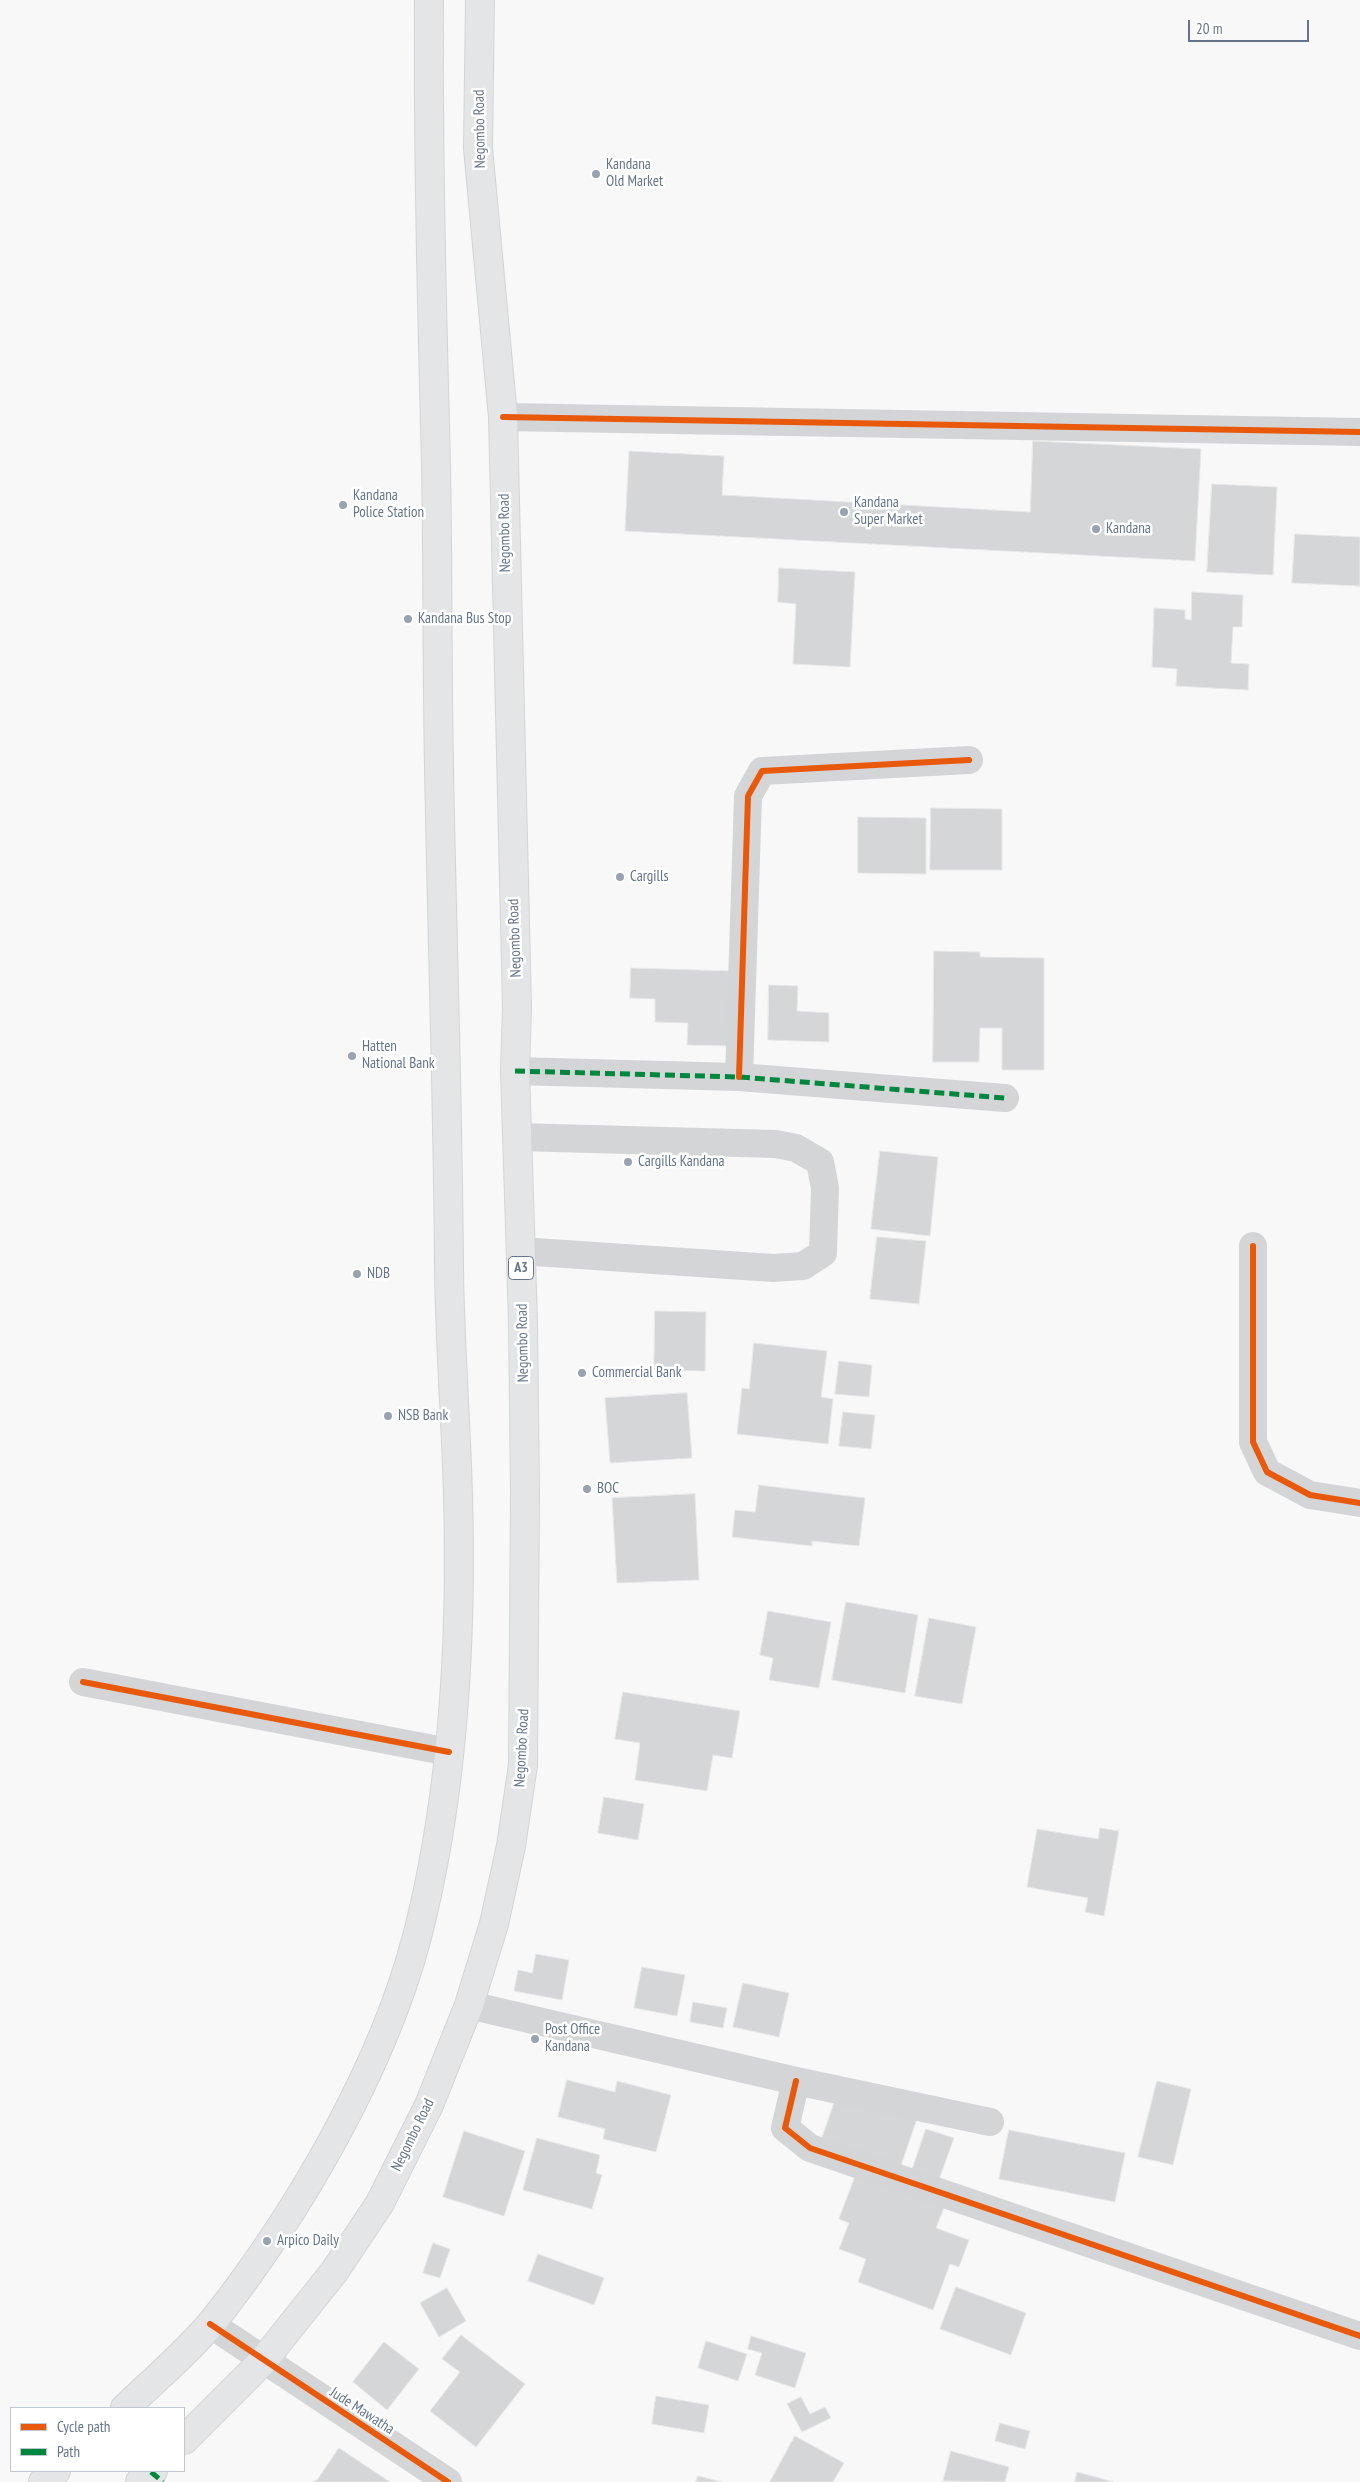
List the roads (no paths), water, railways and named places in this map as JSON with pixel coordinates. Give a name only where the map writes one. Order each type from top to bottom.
[{"type":"highway","points":[[126,2407],[210,2324],[262,2253],[317,2168],[362,2084],[395,2004],[417,1936],[437,1843],[449,1752],[458,1650],[458,1499],[450,1302],[448,1097],[439,763],[436,472],[428,151],[429,0]]},
{"type":"highway","name":"Negombo Road","points":[[185,2439],[263,2360],[334,2272],[380,2203],[429,2105],[468,2005],[494,1924],[511,1846],[524,1764],[526,1494],[515,1071],[518,1007],[503,417],[478,148],[480,0]]},
{"type":"highway","points":[[43,2482],[55,2472]]},
{"type":"street","points":[[503,417],[1360,432]]},
{"type":"street","points":[[739,1077],[748,796],[762,771],[969,760]]},
{"type":"street","points":[[515,1071],[739,1077],[1006,1098]]},
{"type":"street","points":[[517,1137],[776,1144],[796,1148],[820,1162],[824,1188],[823,1253],[803,1266],[773,1268],[520,1251]]},
{"type":"street","points":[[1253,1246],[1253,1442],[1268,1472],[1310,1495],[1360,1503]]},
{"type":"street","points":[[83,1682],[449,1752]]},
{"type":"street","points":[[468,2005],[796,2081],[990,2122]]},
{"type":"street","points":[[796,2081],[785,2128],[810,2148],[1360,2336]]},
{"type":"street","name":"Jude Mawatha","points":[[210,2324],[448,2482]]},
{"type":"place","name":"Kandana Old Market","points":[[596,174]]},
{"type":"place","name":"Kandana Police Station","points":[[343,505]]},
{"type":"place","name":"Kandana Super Market","points":[[844,512]]},
{"type":"place","name":"Kandana","points":[[1096,529]]},
{"type":"place","name":"Kandana Bus Stop","points":[[408,619]]},
{"type":"place","name":"Cargills","points":[[620,877]]},
{"type":"place","name":"Hatten National Bank","points":[[352,1056]]},
{"type":"place","name":"Cargills Kandana","points":[[628,1162]]},
{"type":"place","name":"NDB","points":[[357,1274]]},
{"type":"place","name":"Commercial Bank","points":[[582,1373]]},
{"type":"place","name":"NSB Bank","points":[[388,1416]]},
{"type":"place","name":"BOC","points":[[587,1489]]},
{"type":"place","name":"Post Office Kandana","points":[[535,2039]]},
{"type":"place","name":"Arpico Daily","points":[[267,2241]]}]
